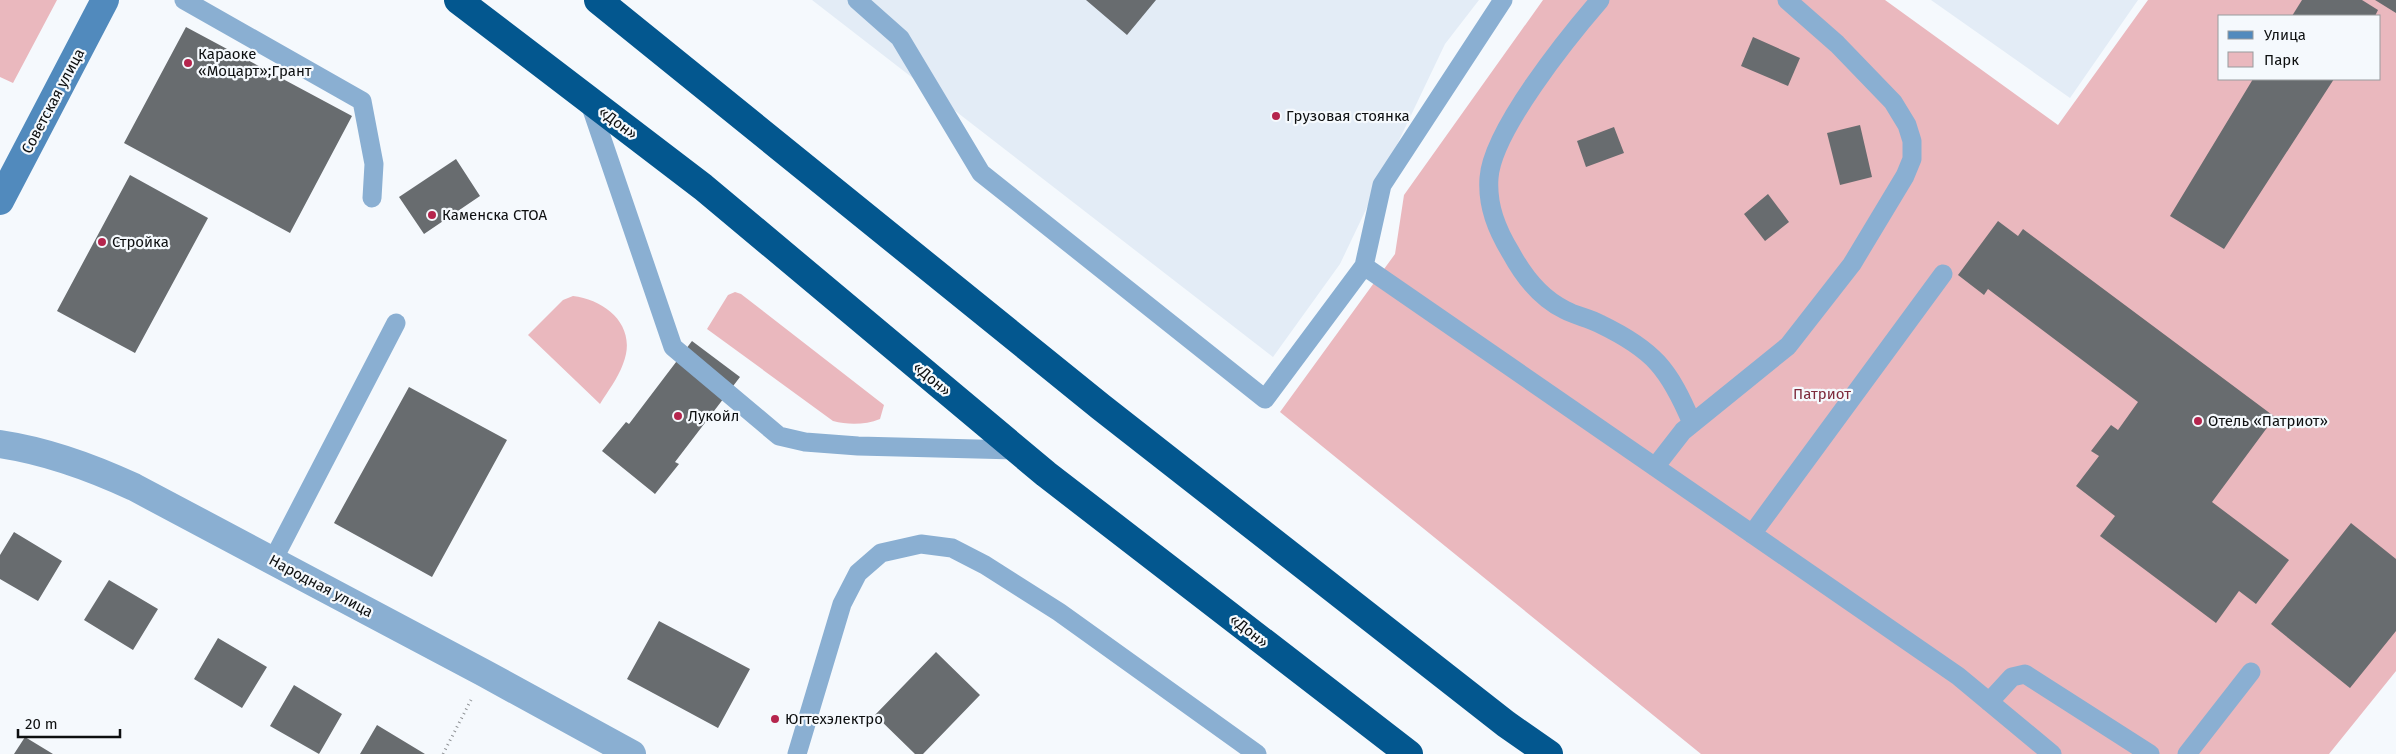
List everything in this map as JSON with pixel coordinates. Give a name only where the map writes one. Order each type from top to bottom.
[{"type":"highway","name":"«Дон»","points":[[458,0],[703,187],[1016,450],[1409,754]]},
{"type":"highway","points":[[599,0],[1101,408],[1506,724],[1549,754]]},
{"type":"main road","name":"Советская улица","points":[[0,202],[105,0]]},
{"type":"street","name":"Народная улица","points":[[0,444],[65,459],[98,470],[134,487],[632,754]]},
{"type":"lane","points":[[184,0],[362,101],[374,164],[372,198]]},
{"type":"lane","points":[[857,0],[900,38],[981,173],[1264,400],[1364,266],[1382,185],[1503,0]]},
{"type":"lane","points":[[1600,0],[1544,71],[1496,148],[1489,177],[1489,201],[1495,224],[1503,241],[1518,267],[1539,293],[1565,310],[1599,323],[1633,341],[1654,356],[1680,394],[1692,423]]},
{"type":"lane","points":[[1655,467],[1683,431],[1788,346],[1852,264],[1905,176],[1912,159],[1912,141],[1907,125],[1893,102],[1838,44],[1787,0]]},
{"type":"lane","points":[[589,101],[673,347],[779,436],[806,442],[858,446],[1016,450]]},
{"type":"lane","points":[[1364,266],[1958,676],[2052,754]]},
{"type":"lane","points":[[1752,534],[1943,274]]},
{"type":"lane","points":[[273,560],[396,323]]},
{"type":"lane","points":[[797,754],[842,604],[858,573],[881,553],[921,544],[952,548],[994,570],[1060,612],[1257,754]]},
{"type":"lane","points":[[2188,754],[2251,672]]},
{"type":"lane","points":[[1989,702],[2012,678],[2025,674],[2150,754]]},
{"type":"path","points":[[444,754],[484,673]]},
{"type":"shaded area","points":[[812,0],[1479,0],[1445,44],[1340,264],[1273,357]]},
{"type":"shaded area","points":[[1931,0],[2138,0],[2070,98]]},
{"type":"green space","points":[[0,0],[57,0],[13,83],[0,77]]},
{"type":"green space","name":"Патриот","points":[[1543,0],[1885,0],[2058,125],[2148,0],[2396,0],[2396,671],[2329,754],[1701,754],[1280,412],[1395,254],[1404,195]]},
{"type":"green space","points":[[735,292],[741,294],[884,405],[880,419],[856,424],[833,421],[707,329],[728,295]]},
{"type":"green space","points":[[573,296],[597,303],[608,310],[623,327],[626,338],[627,351],[623,364],[600,404],[528,335],[563,300]]},
{"type":"building","points":[[1086,0],[1156,0],[1127,35]]},
{"type":"building","points":[[2302,0],[2362,0],[2378,10],[2376,15],[2293,15]]},
{"type":"building","points":[[2375,0],[2396,0],[2396,13]]},
{"type":"building","points":[[186,27],[352,116],[290,233],[124,143]]},
{"type":"building","points":[[1753,37],[1800,58],[1788,86],[1741,66]]},
{"type":"building","points":[[2252,80],[2333,80],[2224,249],[2170,216]]},
{"type":"building","points":[[1860,125],[1872,177],[1840,185],[1827,133]]},
{"type":"building","points":[[1614,127],[1624,153],[1586,167],[1577,141]]},
{"type":"building","name":"Каменска СТОА","points":[[456,159],[480,196],[424,234],[399,197]]},
{"type":"building","points":[[130,175],[208,218],[135,353],[57,311]]},
{"type":"building","points":[[1768,194],[1789,222],[1765,241],[1744,214]]},
{"type":"building","name":"Отель «Патриот»","points":[[1998,221],[2018,236],[2023,229],[2275,417],[2212,502],[2289,560],[2256,604],[2239,591],[2216,623],[2100,536],[2115,516],[2076,486],[2099,456],[2091,451],[2111,425],[2118,430],[2138,402],[1988,289],[1984,295],[1958,275]]},
{"type":"building","points":[[692,341],[740,377],[675,462],[679,464],[655,494],[602,451],[626,422],[629,424]]},
{"type":"building","points":[[409,387],[507,440],[432,577],[334,523]]},
{"type":"building","points":[[2351,523],[2396,559],[2396,631],[2350,688],[2271,624]]},
{"type":"building","points":[[14,532],[62,561],[38,601],[0,579],[0,555]]},
{"type":"building","points":[[109,580],[158,609],[133,650],[84,620]]},
{"type":"building","points":[[659,621],[750,669],[718,728],[627,679]]},
{"type":"building","points":[[218,638],[267,667],[242,708],[194,679]]},
{"type":"building","points":[[936,652],[980,695],[923,754],[915,754],[875,715]]},
{"type":"building","points":[[294,685],[342,714],[319,754],[270,726]]},
{"type":"building","points":[[377,725],[425,754],[360,754]]},
{"type":"building","points":[[25,737],[53,754],[14,754]]},
{"type":"place","name":"Караоке «Моцарт»;Грант","points":[[188,63]]},
{"type":"place","name":"Грузовая стоянка","points":[[1276,116]]},
{"type":"place","name":"Каменска СТОА","points":[[432,215]]},
{"type":"place","name":"Стройка","points":[[102,242]]},
{"type":"place","name":"Лукойл","points":[[678,416]]},
{"type":"place","name":"Отель «Патриот»","points":[[2198,421]]},
{"type":"place","name":"Югтехэлектро","points":[[775,719]]}]
